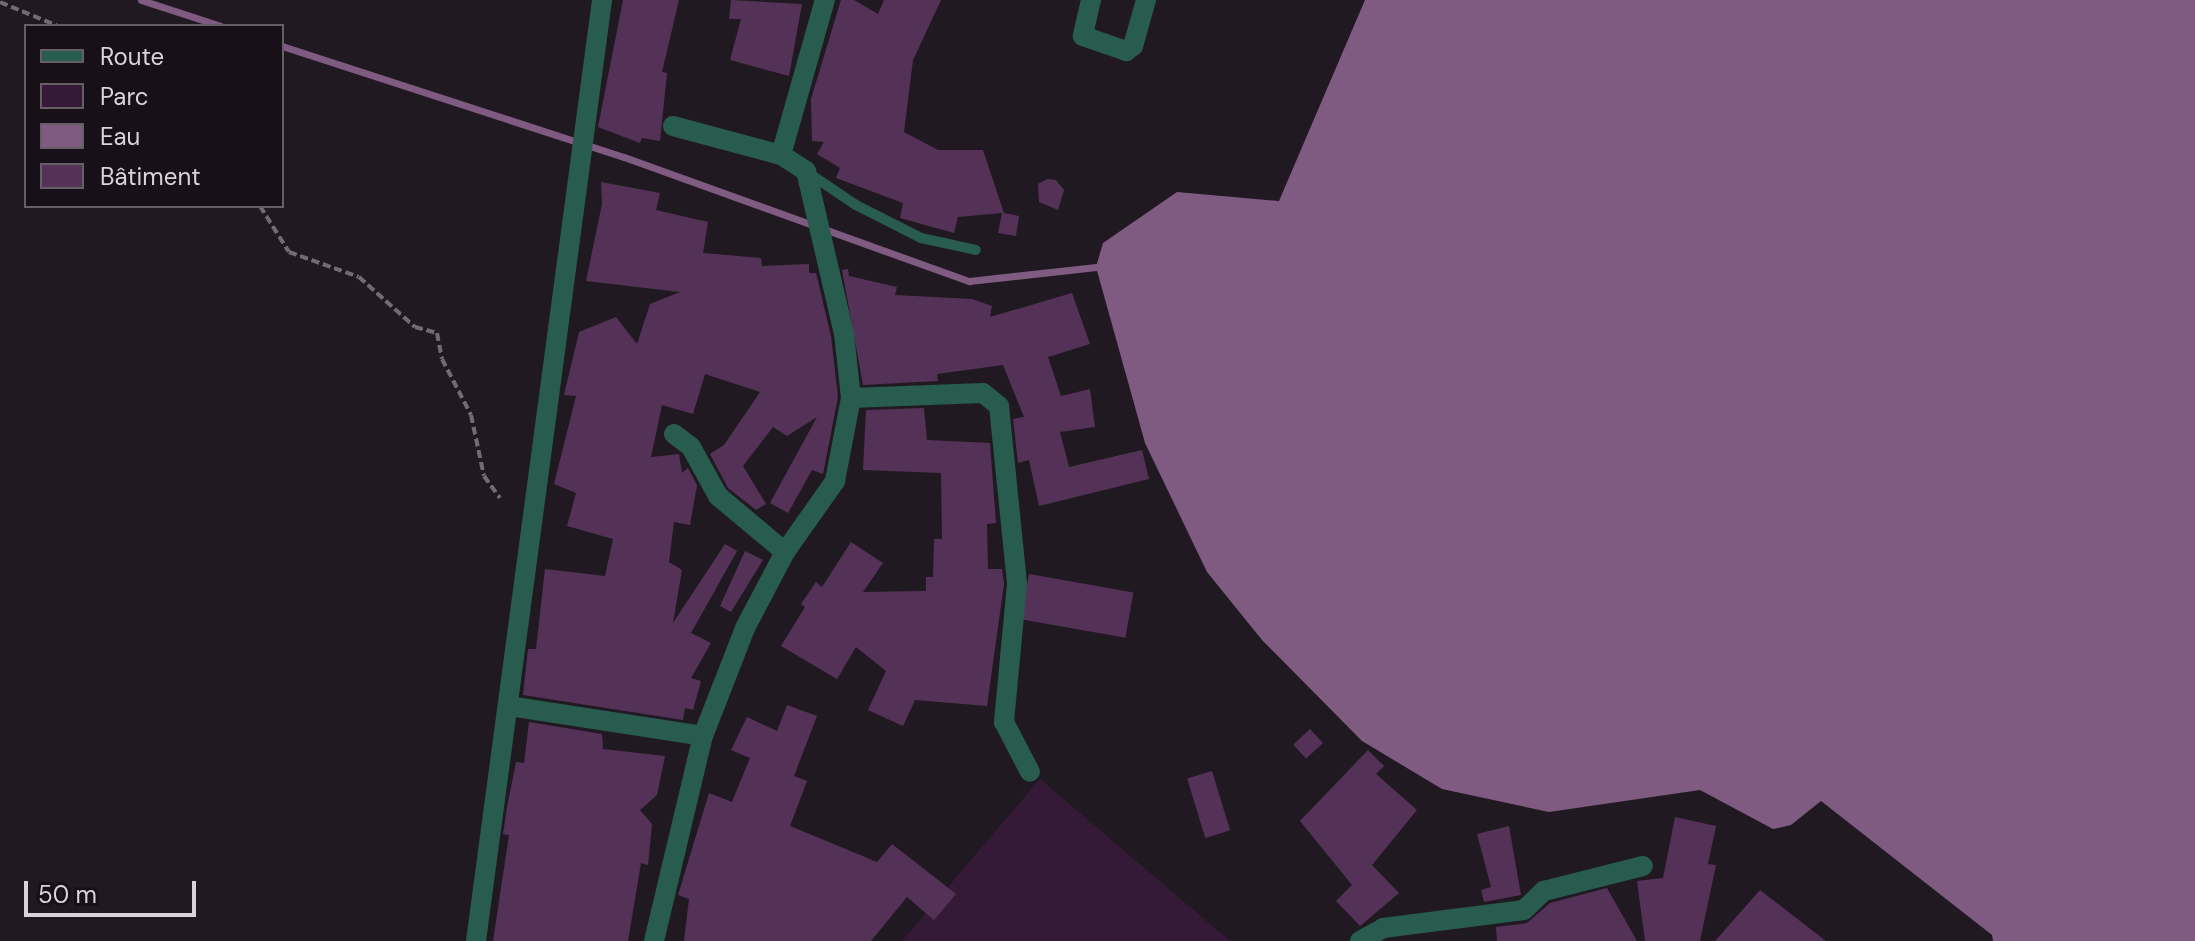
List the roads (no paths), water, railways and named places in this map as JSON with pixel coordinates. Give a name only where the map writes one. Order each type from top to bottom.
[{"type":"street","points":[[476,941],[602,0]]},
{"type":"street","points":[[781,155],[825,0]]},
{"type":"street","points":[[1091,0],[1083,36],[1126,51],[1133,46],[1146,0]]},
{"type":"street","points":[[654,941],[703,736],[745,628],[785,552],[835,481],[851,398],[844,334],[806,171],[781,155],[673,126]]},
{"type":"street","points":[[851,398],[983,393],[999,406],[1017,584],[1004,722],[1030,772]]},
{"type":"street","points":[[674,434],[691,447],[718,496],[785,552]]},
{"type":"street","points":[[508,706],[703,736]]},
{"type":"street","points":[[1360,941],[1383,928],[1524,910],[1544,891],[1643,866]]},
{"type":"lane","points":[[806,171],[856,205],[921,238],[976,250]]},
{"type":"water","points":[[1365,0],[2195,0],[2195,941],[1993,941],[1992,935],[1821,801],[1791,825],[1773,829],[1700,790],[1549,812],[1442,789],[1362,741],[1262,640],[1207,572],[1145,443],[1096,267],[1103,243],[1177,192],[1279,201]]},
{"type":"waterway","points":[[141,0],[215,24]]},
{"type":"waterway","points":[[284,47],[624,157],[969,281],[1096,267]]}]
